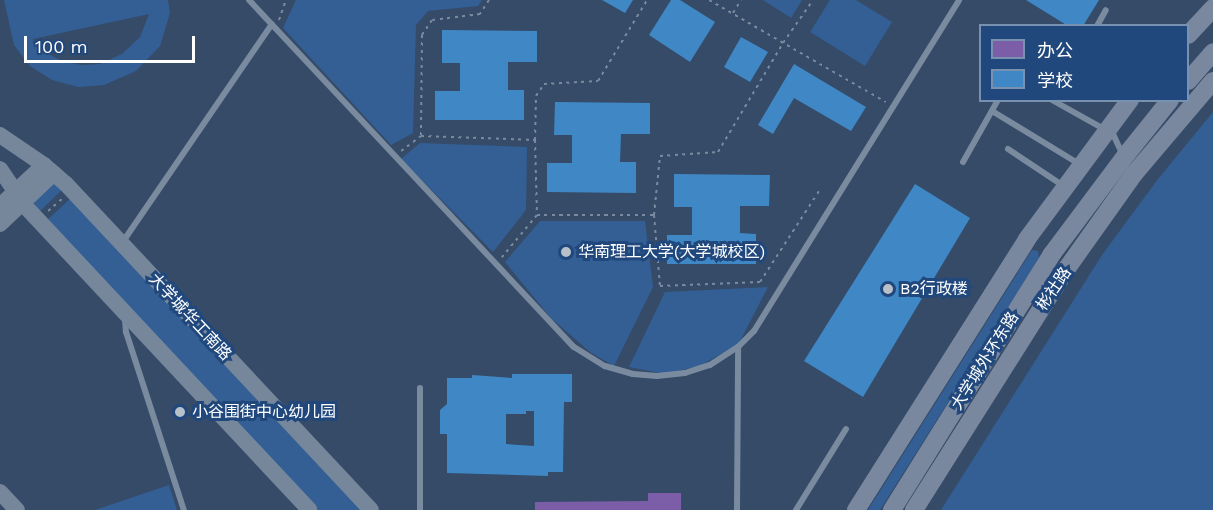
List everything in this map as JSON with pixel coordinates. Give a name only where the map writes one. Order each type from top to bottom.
[{"type":"main road","points":[[1189,34],[1213,8]]},
{"type":"main road","points":[[1189,78],[1213,52]]},
{"type":"main road","name":"彬社路","points":[[914,510],[1065,271],[1134,174],[1213,81]]},
{"type":"main road","name":"大学城外环东路","points":[[856,510],[1027,238],[1128,102]]},
{"type":"main road","name":"大学城外环东路","points":[[892,510],[1052,254],[1122,159],[1168,102]]},
{"type":"main road","name":"大学城华工南路","points":[[0,135],[49,169],[122,243],[371,510]]},
{"type":"main road","points":[[0,169],[19,197],[309,510]]},
{"type":"main road","points":[[0,224],[19,197],[49,169]]},
{"type":"main road","points":[[0,206],[19,197]]},
{"type":"main road","points":[[1027,238],[1044,244],[1052,254]]},
{"type":"main road","points":[[0,492],[16,510]]},
{"type":"lane","points":[[249,0],[562,335],[583,353],[620,371],[657,376],[698,369],[738,347],[762,321],[959,0]]},
{"type":"lane","points":[[1098,24],[1106,10]]},
{"type":"lane","points":[[122,243],[272,24]]},
{"type":"lane","points":[[963,162],[997,102]]},
{"type":"lane","points":[[1056,102],[1107,130],[1117,139],[1122,159]]},
{"type":"lane","points":[[992,111],[1080,165]]},
{"type":"lane","points":[[1008,149],[1064,186]]},
{"type":"lane","points":[[126,314],[126,332],[184,510]]},
{"type":"lane","points":[[738,347],[738,510]]},
{"type":"lane","points":[[420,388],[420,510]]},
{"type":"lane","points":[[796,510],[846,429]]},
{"type":"path","points":[[421,136],[422,35],[432,20],[480,14],[489,0]]},
{"type":"path","points":[[500,260],[537,215],[536,96],[544,84],[598,81],[647,0]]},
{"type":"path","points":[[709,0],[893,107]]},
{"type":"path","points":[[733,14],[741,0]]},
{"type":"path","points":[[813,0],[783,43],[718,152],[660,156],[654,215],[660,286],[760,282],[821,188]]},
{"type":"path","points":[[397,154],[421,136],[535,140]]},
{"type":"path","points":[[42,218],[68,193]]},
{"type":"path","points":[[537,215],[654,215]]},
{"type":"shaded area","points":[[4,0],[168,0],[170,13],[160,46],[136,71],[104,85],[78,87],[52,80],[30,66],[14,45]],"holes":[[[149,14],[140,37],[122,54],[100,64],[81,65],[62,61],[45,52],[33,39]]]},
{"type":"shaded area","points":[[296,0],[482,0],[478,6],[428,11],[416,25],[413,133],[391,145],[283,28]]},
{"type":"shaded area","points":[[763,0],[802,0],[791,18]]},
{"type":"shaded area","points":[[830,0],[856,0],[892,22],[865,66],[810,32]]},
{"type":"shaded area","points":[[1213,112],[1213,510],[941,510],[1102,255],[1158,179]]},
{"type":"shaded area","points":[[420,143],[527,147],[526,210],[493,252],[401,159]]},
{"type":"shaded area","points":[[54,184],[64,188],[38,213],[34,202],[50,185]]},
{"type":"shaded area","points":[[72,197],[364,510],[315,510],[45,222]]},
{"type":"shaded area","points":[[540,221],[645,221],[653,287],[614,366],[590,352],[551,318],[505,262]]},
{"type":"shaded area","points":[[1032,250],[1038,251],[1039,258],[880,510],[868,510]]},
{"type":"shaded area","points":[[768,287],[738,345],[699,366],[664,374],[629,367],[665,292]]},
{"type":"shaded area","points":[[169,485],[177,510],[95,510]]},
{"type":"building: 办公","points":[[648,493],[681,493],[681,510],[535,510],[535,502],[648,501]]},
{"type":"building: 学校","points":[[602,0],[633,0],[625,13]]},
{"type":"building: 学校","points":[[671,0],[680,0],[715,22],[690,62],[649,35]]},
{"type":"building: 学校","points":[[1026,0],[1099,0],[1084,24],[1065,24]]},
{"type":"building: 学校","points":[[442,30],[537,31],[537,62],[508,62],[508,90],[524,90],[524,120],[435,120],[435,91],[460,91],[460,63],[442,63]]},
{"type":"building: 学校","points":[[741,37],[768,52],[750,82],[724,67]]},
{"type":"building: 学校","points":[[794,64],[866,107],[851,131],[794,98],[773,134],[758,125]]},
{"type":"building: 学校","points":[[555,102],[650,103],[650,134],[621,134],[620,162],[636,162],[636,193],[547,192],[547,163],[572,163],[572,135],[554,135]]},
{"type":"building: 学校","points":[[674,174],[770,175],[769,206],[740,206],[740,233],[756,234],[756,264],[667,264],[667,235],[692,235],[692,207],[674,207]]},
{"type":"building: 学校","name":"B2行政楼","points":[[915,184],[970,218],[863,397],[804,361]]},
{"type":"building: 学校","points":[[512,374],[572,374],[572,402],[564,402],[563,472],[548,472],[548,476],[447,473],[447,434],[440,434],[440,410],[447,404],[447,378],[472,378],[472,375],[512,378]],"holes":[[[526,411],[534,411],[534,446],[506,444],[506,414],[526,414]]]},
{"type":"place","name":"华南理工大学(大学城校区)","points":[[566,252]]},
{"type":"place","name":"B2行政楼","points":[[888,289]]},
{"type":"place","name":"小谷围街中心幼儿园","points":[[180,412]]}]
